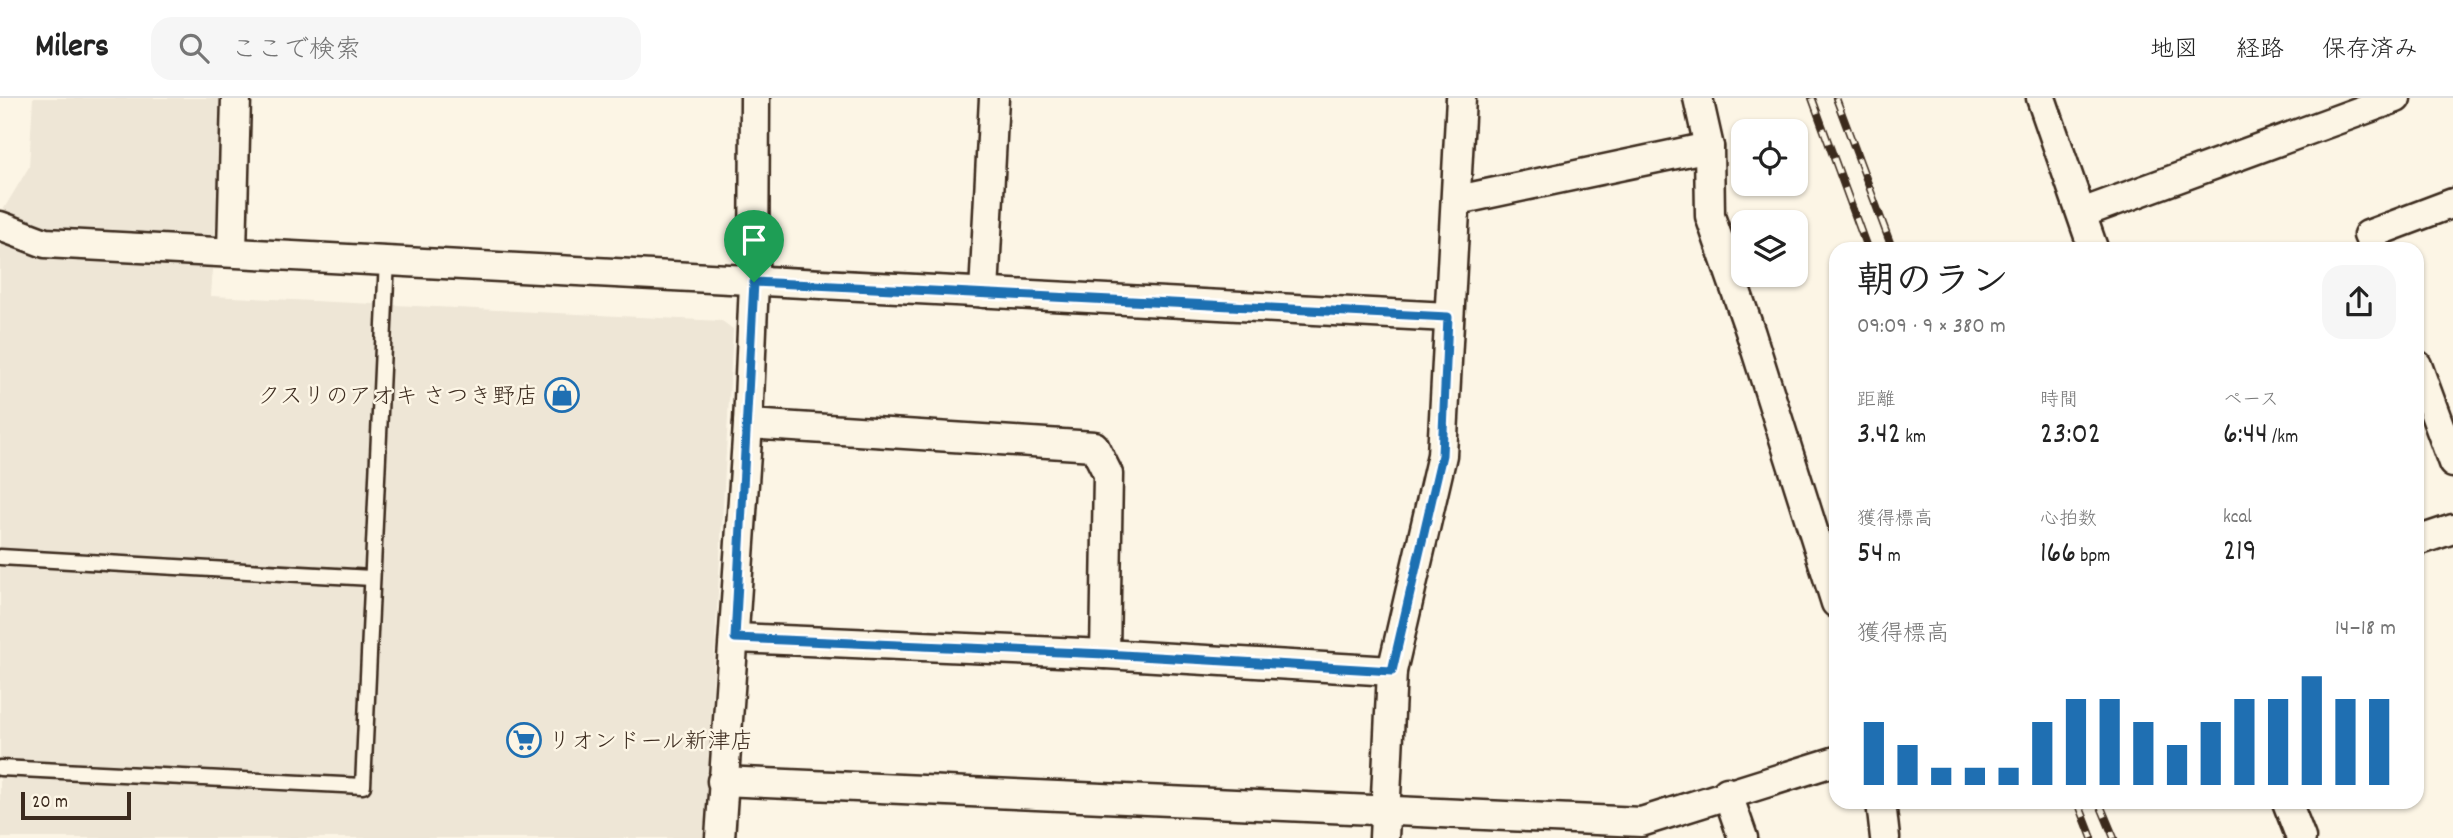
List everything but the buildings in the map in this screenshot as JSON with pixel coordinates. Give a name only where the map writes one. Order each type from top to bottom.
[{"type":"street","points":[[232,251],[236,98]]},
{"type":"street","points":[[720,838],[748,424],[754,282],[755,98]]},
{"type":"street","points":[[984,293],[994,98]]},
{"type":"street","points":[[1384,838],[1392,671],[1442,455],[1448,317],[1458,200],[1461,98]]},
{"type":"street","points":[[1698,98],[1709,147],[1710,216],[1750,331],[1829,581]]},
{"type":"street","points":[[2041,98],[2092,242]]},
{"type":"street","points":[[2082,213],[2396,98]]},
{"type":"street","points":[[1458,200],[1709,147]]},
{"type":"street","points":[[2371,242],[2368,235],[2453,203]]},
{"type":"street","points":[[0,226],[45,243],[1448,317]]},
{"type":"street","points":[[2424,384],[2453,463]]},
{"type":"street","points":[[748,424],[1094,446],[1108,474],[1105,654]]},
{"type":"street","points":[[2424,538],[2453,528]]},
{"type":"street","points":[[735,638],[1105,654],[1392,671]]},
{"type":"street","points":[[722,781],[1641,822],[1727,792],[1829,763]]},
{"type":"street","points":[[1727,792],[1743,838]]},
{"type":"street","points":[[1882,809],[1885,838]]},
{"type":"street","points":[[2290,809],[2301,838]]},
{"type":"lane","points":[[0,768],[363,786],[387,259]]},
{"type":"lane","points":[[0,556],[372,578]]},
{"type":"shaded area","points":[[33,98],[224,98],[211,296],[722,321],[733,329],[704,838],[0,838],[0,215],[29,167]]},
{"type":"railway","points":[[1812,98],[1865,242]]},
{"type":"railway","points":[[1836,98],[1890,242]]},
{"type":"railway","points":[[2081,809],[2092,838]]},
{"type":"railway","points":[[2102,809],[2114,838]]},
{"type":"place","name":"クスリのアオキ さつき野店","points":[[562,395]]},
{"type":"place","name":"リオンドール新津店","points":[[524,740]]},
{"type":"route","points":[[754,282],[1448,317],[1442,455],[1392,671],[1105,654],[735,638],[754,282]]}]
